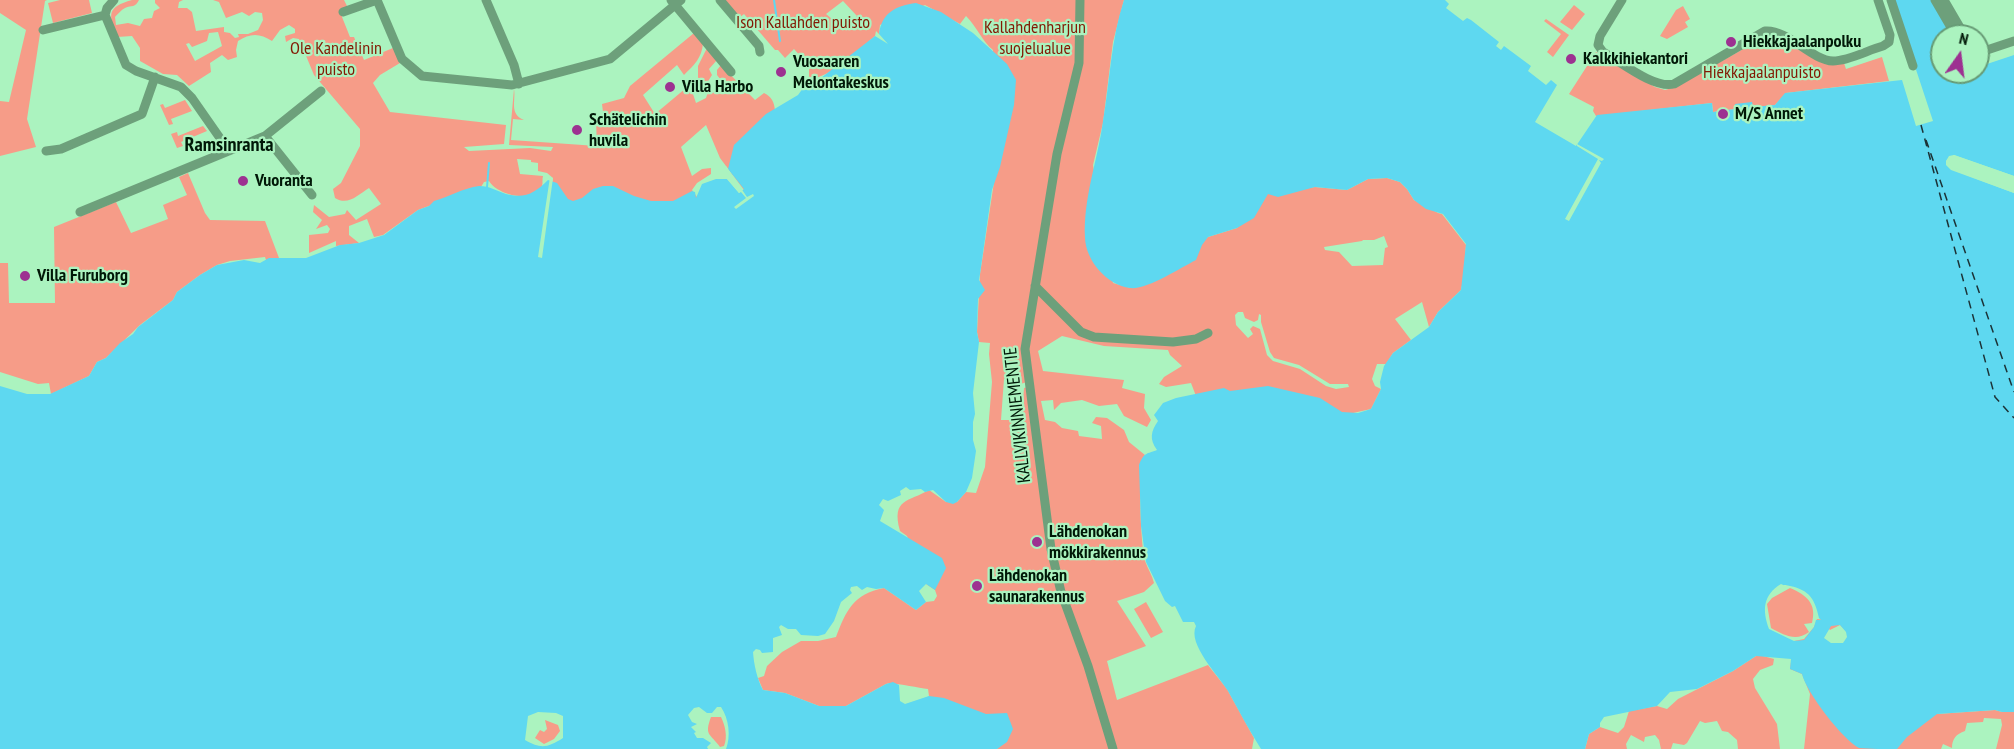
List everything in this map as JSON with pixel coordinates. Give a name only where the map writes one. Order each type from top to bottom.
[{"type":"street","points":[[114,0],[107,8],[105,15],[126,66],[176,84],[187,92],[229,152]]},
{"type":"street","points":[[343,12],[377,0],[402,59],[422,76],[519,84],[610,59],[676,2],[731,72]]},
{"type":"street","points":[[486,0],[514,65],[519,84]]},
{"type":"street","points":[[720,0],[759,46],[760,52]]},
{"type":"street","name":"KALLVIKINNIEMENTIE","points":[[1080,0],[1079,63],[1057,154],[1025,349],[1051,549],[1061,592],[1088,666],[1113,749]]},
{"type":"street","points":[[1622,0],[1600,36],[1598,45],[1603,52],[1651,81],[1667,86],[1765,31],[1776,33],[1831,60],[1844,59],[1883,46],[1890,40],[1878,0]]},
{"type":"street","points":[[1891,0],[1913,66]]},
{"type":"street","points":[[1935,0],[1949,24]]},
{"type":"street","points":[[1944,0],[1958,24]]},
{"type":"street","points":[[43,30],[105,15]]},
{"type":"street","points":[[1990,49],[2014,41]]},
{"type":"street","points":[[46,151],[61,148],[142,114],[155,77]]},
{"type":"street","points":[[80,212],[265,136],[321,91]]},
{"type":"street","points":[[265,136],[312,195]]},
{"type":"street","points":[[1035,286],[1081,332],[1094,338],[1173,342],[1196,339],[1208,333]]},
{"type":"green space","points":[[0,0],[47,0],[45,1],[27,119],[36,147],[0,156],[0,101],[9,102],[26,30],[0,13]]},
{"type":"green space","points":[[60,0],[89,0],[92,13],[53,23],[48,3]]},
{"type":"green space","name":"Ole Kandelinin puisto","points":[[139,0],[138,3],[124,9],[115,17],[116,25],[128,23],[140,26],[144,19],[152,18],[154,11],[160,8],[155,0],[183,0],[179,2],[178,8],[187,8],[192,12],[196,31],[224,27],[224,32],[230,33],[235,38],[239,37],[238,34],[248,34],[258,30],[263,20],[262,13],[255,12],[249,16],[242,12],[226,18],[219,2],[213,0],[344,0],[347,6],[342,17],[350,37],[354,37],[364,60],[393,48],[400,63],[380,75],[373,83],[390,112],[506,125],[504,144],[464,147],[469,151],[530,148],[551,151],[553,147],[509,145],[514,89],[515,111],[524,120],[513,119],[511,140],[597,146],[596,121],[604,120],[602,104],[624,98],[630,86],[694,33],[703,43],[701,53],[694,64],[684,75],[677,65],[643,95],[655,114],[698,78],[698,66],[707,48],[717,60],[709,69],[712,75],[705,86],[706,89],[693,94],[696,103],[706,98],[708,92],[713,93],[723,83],[717,75],[717,70],[721,65],[755,100],[764,93],[769,96],[775,110],[744,190],[720,158],[706,125],[681,147],[692,176],[702,169],[711,168],[711,174],[697,183],[692,190],[707,211],[548,211],[553,178],[547,173],[538,171],[538,163],[517,159],[520,174],[543,176],[542,186],[537,192],[531,195],[515,196],[499,190],[489,181],[484,182],[481,187],[418,210],[383,235],[374,237],[367,219],[349,226],[349,235],[359,243],[336,246],[336,241],[309,253],[309,235],[328,233],[330,229],[327,225],[316,229],[322,220],[313,212],[314,205],[329,217],[345,214],[347,210],[356,220],[381,204],[369,188],[349,200],[335,198],[333,189],[341,183],[360,146],[360,129],[314,75],[299,39],[293,38],[286,42],[285,36],[295,33],[295,29],[289,25],[280,30],[272,41],[255,35],[242,38],[238,41],[237,57],[228,60],[222,55],[210,63],[211,72],[189,86],[177,75],[163,74],[140,61],[140,48],[132,36],[117,37],[111,17],[112,12],[124,3]],"holes":[[[218,32],[222,46],[195,61],[186,44],[189,43],[192,47],[207,41],[209,33]]]},
{"type":"green space","points":[[724,0],[1124,0],[1113,42],[1103,123],[1093,165],[1113,283],[1131,288],[1208,237],[1237,228],[1268,193],[1315,187],[1347,190],[1368,179],[1387,178],[1400,182],[1414,200],[1442,214],[1466,245],[1461,290],[1438,312],[1429,327],[1422,302],[1395,319],[1411,340],[1393,353],[1386,364],[1377,364],[1372,379],[1375,386],[1381,389],[1371,409],[1343,418],[1196,396],[1191,383],[1166,387],[1159,384],[1164,377],[1182,366],[1168,350],[1104,346],[1062,336],[1038,351],[1043,371],[1124,380],[1122,388],[1145,394],[1144,408],[1151,420],[1147,427],[1124,416],[1117,404],[1099,406],[1082,400],[1061,403],[1054,410],[1053,400],[1041,401],[1045,420],[1055,422],[1062,428],[1078,431],[1079,436],[1102,439],[1101,426],[1092,423],[1096,417],[1107,418],[1124,430],[1129,442],[1145,455],[1140,489],[1142,540],[1145,561],[1154,583],[1144,592],[1117,601],[1146,646],[1107,661],[1117,700],[1208,665],[1227,689],[1254,738],[1252,749],[997,749],[998,747],[925,703],[929,696],[928,689],[886,684],[846,706],[819,706],[785,693],[763,690],[758,678],[764,676],[767,666],[782,652],[801,641],[818,641],[836,637],[847,612],[858,599],[865,595],[884,588],[916,610],[926,602],[934,601],[937,596],[935,590],[926,584],[907,536],[900,531],[898,512],[904,503],[929,490],[946,502],[957,502],[966,492],[976,493],[985,467],[992,382],[990,343],[979,342],[977,332],[980,274],[994,182],[993,50],[966,16],[960,24],[925,5],[880,25],[879,34],[876,31],[875,36],[845,62],[809,80],[809,69],[803,55],[801,57],[794,49],[785,58],[778,50],[775,50],[744,14],[739,18]],"holes":[[[843,1],[857,16],[843,28],[826,14]],[[1384,236],[1388,247],[1385,248],[1383,265],[1352,266],[1339,252],[1325,250],[1324,247],[1374,240]],[[1243,312],[1245,318],[1254,322],[1258,320],[1259,314],[1261,315],[1270,352],[1274,358],[1299,365],[1330,384],[1348,384],[1349,387],[1336,389],[1326,386],[1300,369],[1273,361],[1267,355],[1260,329],[1253,326],[1250,329],[1253,334],[1248,338],[1236,325],[1235,315]],[[1004,379],[1016,379],[1017,385],[1027,382],[1028,387],[1024,388],[1023,403],[1016,404],[1016,415],[1012,415],[1012,420],[1001,420]]]},
{"type":"green space","points":[[1574,5],[1585,14],[1572,30],[1560,22]]},
{"type":"green space","points":[[1683,6],[1690,19],[1685,22],[1688,27],[1667,39],[1660,36],[1676,10]]},
{"type":"green space","points":[[1546,19],[1569,35],[1553,57],[1547,52],[1561,34],[1544,21]]},
{"type":"green space","name":"Hiekkajaalanpuisto","points":[[1768,35],[1824,62],[1844,63],[1846,69],[1882,57],[1889,81],[1786,93],[1775,105],[1753,107],[1735,104],[1735,109],[1713,112],[1712,103],[1596,116],[1593,111],[1594,107],[1569,94],[1596,52],[1655,87],[1665,90],[1676,87]]},
{"type":"green space","points":[[185,100],[192,111],[171,119],[173,124],[169,125],[160,105],[163,104],[165,108]]},
{"type":"green space","points":[[203,126],[207,131],[181,142],[183,146],[177,148],[171,134],[177,132],[178,136]]},
{"type":"green space","points":[[188,173],[210,220],[265,221],[279,258],[266,260],[265,257],[230,261],[217,265],[200,275],[177,292],[173,300],[140,325],[106,358],[97,362],[89,376],[51,394],[49,383],[38,384],[0,372],[0,263],[8,263],[9,303],[55,303],[54,227],[116,202],[131,233],[168,219],[163,205],[187,195],[179,177]]},
{"type":"green space","points":[[1790,588],[1806,597],[1813,610],[1812,623],[1804,624],[1809,632],[1799,637],[1785,635],[1771,628],[1767,604],[1772,598]]},
{"type":"green space","points":[[1146,602],[1163,632],[1151,638],[1134,609]]},
{"type":"green space","points":[[1817,619],[1841,621],[1845,630],[1840,625],[1816,637],[1937,714],[1995,710],[2014,712],[2014,749],[1996,749],[2002,725],[2001,719],[1984,718],[1983,722],[1967,723],[1965,731],[1954,739],[1952,748],[1943,744],[1941,749],[1804,749],[1810,694],[1802,674],[1790,669],[1794,641],[1804,639],[1814,627]]},
{"type":"green space","points":[[1756,656],[1774,659],[1773,665],[1760,670],[1753,679],[1755,688],[1777,724],[1780,749],[1738,749],[1737,740],[1728,732],[1722,731],[1717,721],[1705,723],[1700,721],[1687,743],[1684,745],[1673,743],[1671,749],[1661,749],[1655,735],[1645,737],[1644,742],[1631,735],[1626,744],[1627,749],[1585,749],[1589,734],[1600,727],[1618,733],[1624,727],[1629,711],[1657,706],[1667,709],[1678,699],[1733,671]]},
{"type":"green space","points":[[711,717],[721,717],[726,735],[724,746],[720,747],[709,734]]},
{"type":"green space","points":[[545,720],[558,725],[560,731],[554,739],[544,744],[535,738],[540,730],[544,732],[547,729]]},
{"type":"water","points":[[1124,0],[1445,0],[1449,4],[1446,8],[1463,21],[1467,18],[1471,20],[1499,42],[1496,46],[1501,50],[1504,46],[1531,66],[1528,71],[1546,85],[1551,80],[1557,85],[1535,122],[1576,146],[1597,115],[1712,103],[1713,112],[1735,109],[1735,104],[1752,102],[1753,107],[1775,105],[1785,93],[1902,80],[1916,126],[1933,121],[1893,0],[1933,0],[1947,24],[1930,24],[1930,84],[1990,84],[1990,63],[2014,55],[2014,176],[1954,155],[1946,161],[1953,170],[2014,193],[2014,712],[1995,710],[1937,714],[1907,737],[1897,749],[1859,748],[1844,736],[1826,715],[1810,692],[1802,674],[1790,669],[1791,659],[1756,656],[1733,671],[1697,689],[1670,692],[1657,706],[1604,717],[1600,727],[1589,734],[1585,749],[1261,749],[1228,691],[1200,651],[1194,633],[1196,626],[1194,622],[1183,622],[1175,606],[1172,607],[1165,601],[1146,562],[1141,526],[1139,465],[1144,456],[1157,450],[1152,439],[1152,432],[1158,421],[1154,415],[1163,403],[1176,398],[1224,388],[1230,391],[1268,386],[1320,398],[1342,412],[1358,413],[1371,409],[1381,389],[1380,382],[1384,366],[1393,353],[1429,327],[1438,312],[1461,290],[1466,244],[1443,214],[1426,209],[1414,200],[1400,182],[1387,178],[1368,179],[1347,190],[1315,187],[1278,197],[1268,194],[1254,218],[1237,228],[1208,237],[1196,260],[1145,286],[1130,288],[1113,282],[1099,270],[1089,255],[1086,247],[1085,223],[1088,193],[1101,135],[1113,45]],"holes":[[[1783,585],[1807,593],[1816,606],[1821,620],[1816,620],[1814,627],[1804,640],[1794,641],[1769,629],[1765,616],[1767,598],[1775,588]],[[1840,625],[1847,637],[1843,643],[1831,643],[1824,638],[1831,626]]]},
{"type":"water","points":[[916,3],[941,12],[973,33],[1007,64],[1016,80],[1014,105],[1000,167],[992,190],[979,280],[985,290],[978,299],[979,342],[973,393],[975,414],[973,440],[976,451],[972,478],[966,492],[953,504],[946,502],[933,490],[925,492],[921,489],[910,490],[906,487],[900,491],[901,495],[888,501],[883,499],[879,505],[884,510],[880,521],[942,558],[946,568],[935,590],[926,584],[919,591],[926,602],[916,610],[884,588],[867,587],[862,590],[857,586],[851,587],[852,593],[841,602],[834,621],[825,634],[801,635],[796,629],[788,629],[781,625],[779,627],[782,635],[773,638],[773,652],[762,653],[756,649],[753,657],[757,677],[763,690],[785,693],[819,706],[846,706],[893,682],[899,685],[900,701],[905,704],[929,696],[944,698],[986,714],[1007,713],[1013,729],[1007,742],[997,749],[726,749],[728,728],[721,707],[717,707],[712,713],[707,713],[699,707],[694,708],[688,715],[692,722],[697,724],[691,727],[696,732],[694,733],[697,738],[703,738],[711,743],[708,749],[0,749],[0,386],[27,394],[50,394],[89,376],[97,362],[106,358],[138,327],[173,300],[177,292],[217,265],[244,260],[260,263],[269,258],[306,258],[340,245],[359,243],[384,235],[434,201],[473,187],[487,187],[519,196],[534,191],[548,180],[557,183],[568,199],[573,201],[582,198],[593,189],[613,186],[651,201],[673,201],[692,191],[695,192],[696,198],[702,184],[716,179],[727,179],[739,193],[744,189],[728,169],[734,145],[766,114],[798,95],[809,80],[821,78],[875,36],[888,44],[879,34],[883,20],[891,11]],"holes":[[[538,712],[556,713],[563,716],[563,738],[544,746],[525,740],[528,716]]]},
{"type":"pier","points":[[1577,144],[1604,159],[1599,160],[1601,163],[1569,221],[1565,219],[1598,159]]},
{"type":"pier","points":[[1954,155],[2014,176],[2014,179],[1953,159],[1949,162],[1952,167],[2014,190],[2014,193],[1951,170],[1946,165],[1946,161],[1949,156]]},
{"type":"pier","points":[[726,166],[747,197],[753,194],[754,196],[736,209],[734,207],[746,198],[727,179],[726,176],[740,189],[726,171]]},
{"type":"pier","points":[[550,177],[553,178],[542,258],[538,257]]},
{"type":"waterway","points":[[774,0],[780,41]]},
{"type":"waterway","points":[[487,187],[489,163]]},
{"type":"ferry route","points":[[1921,125],[1995,397],[2014,418]]},
{"type":"ferry route","points":[[1926,140],[2014,392]]},
{"type":"place","name":"Hiekkajaalanpolku","points":[[1731,42]]},
{"type":"place","name":"Kalkkihiekantori","points":[[1571,59]]},
{"type":"place","name":"Vuosaaren Melontakeskus","points":[[781,72]]},
{"type":"place","name":"Villa Harbo","points":[[670,87]]},
{"type":"place","name":"M/S Annet","points":[[1723,114]]},
{"type":"place","name":"Schätelichin huvila","points":[[577,130]]},
{"type":"place","name":"Vuoranta","points":[[243,181]]},
{"type":"place","name":"Villa Furuborg","points":[[25,276]]},
{"type":"place","name":"Lähdenokan mökkirakennus","points":[[1037,542]]},
{"type":"place","name":"Lähdenokan saunarakennus","points":[[977,586]]},
{"type":"district","name":"Ramsinranta","points":[[229,145]]},
{"type":"park label","name":"Ison Kallahden puisto","points":[[803,23]]},
{"type":"park label","name":"Kallahdenharjun suojelualue","points":[[1035,38]]}]
